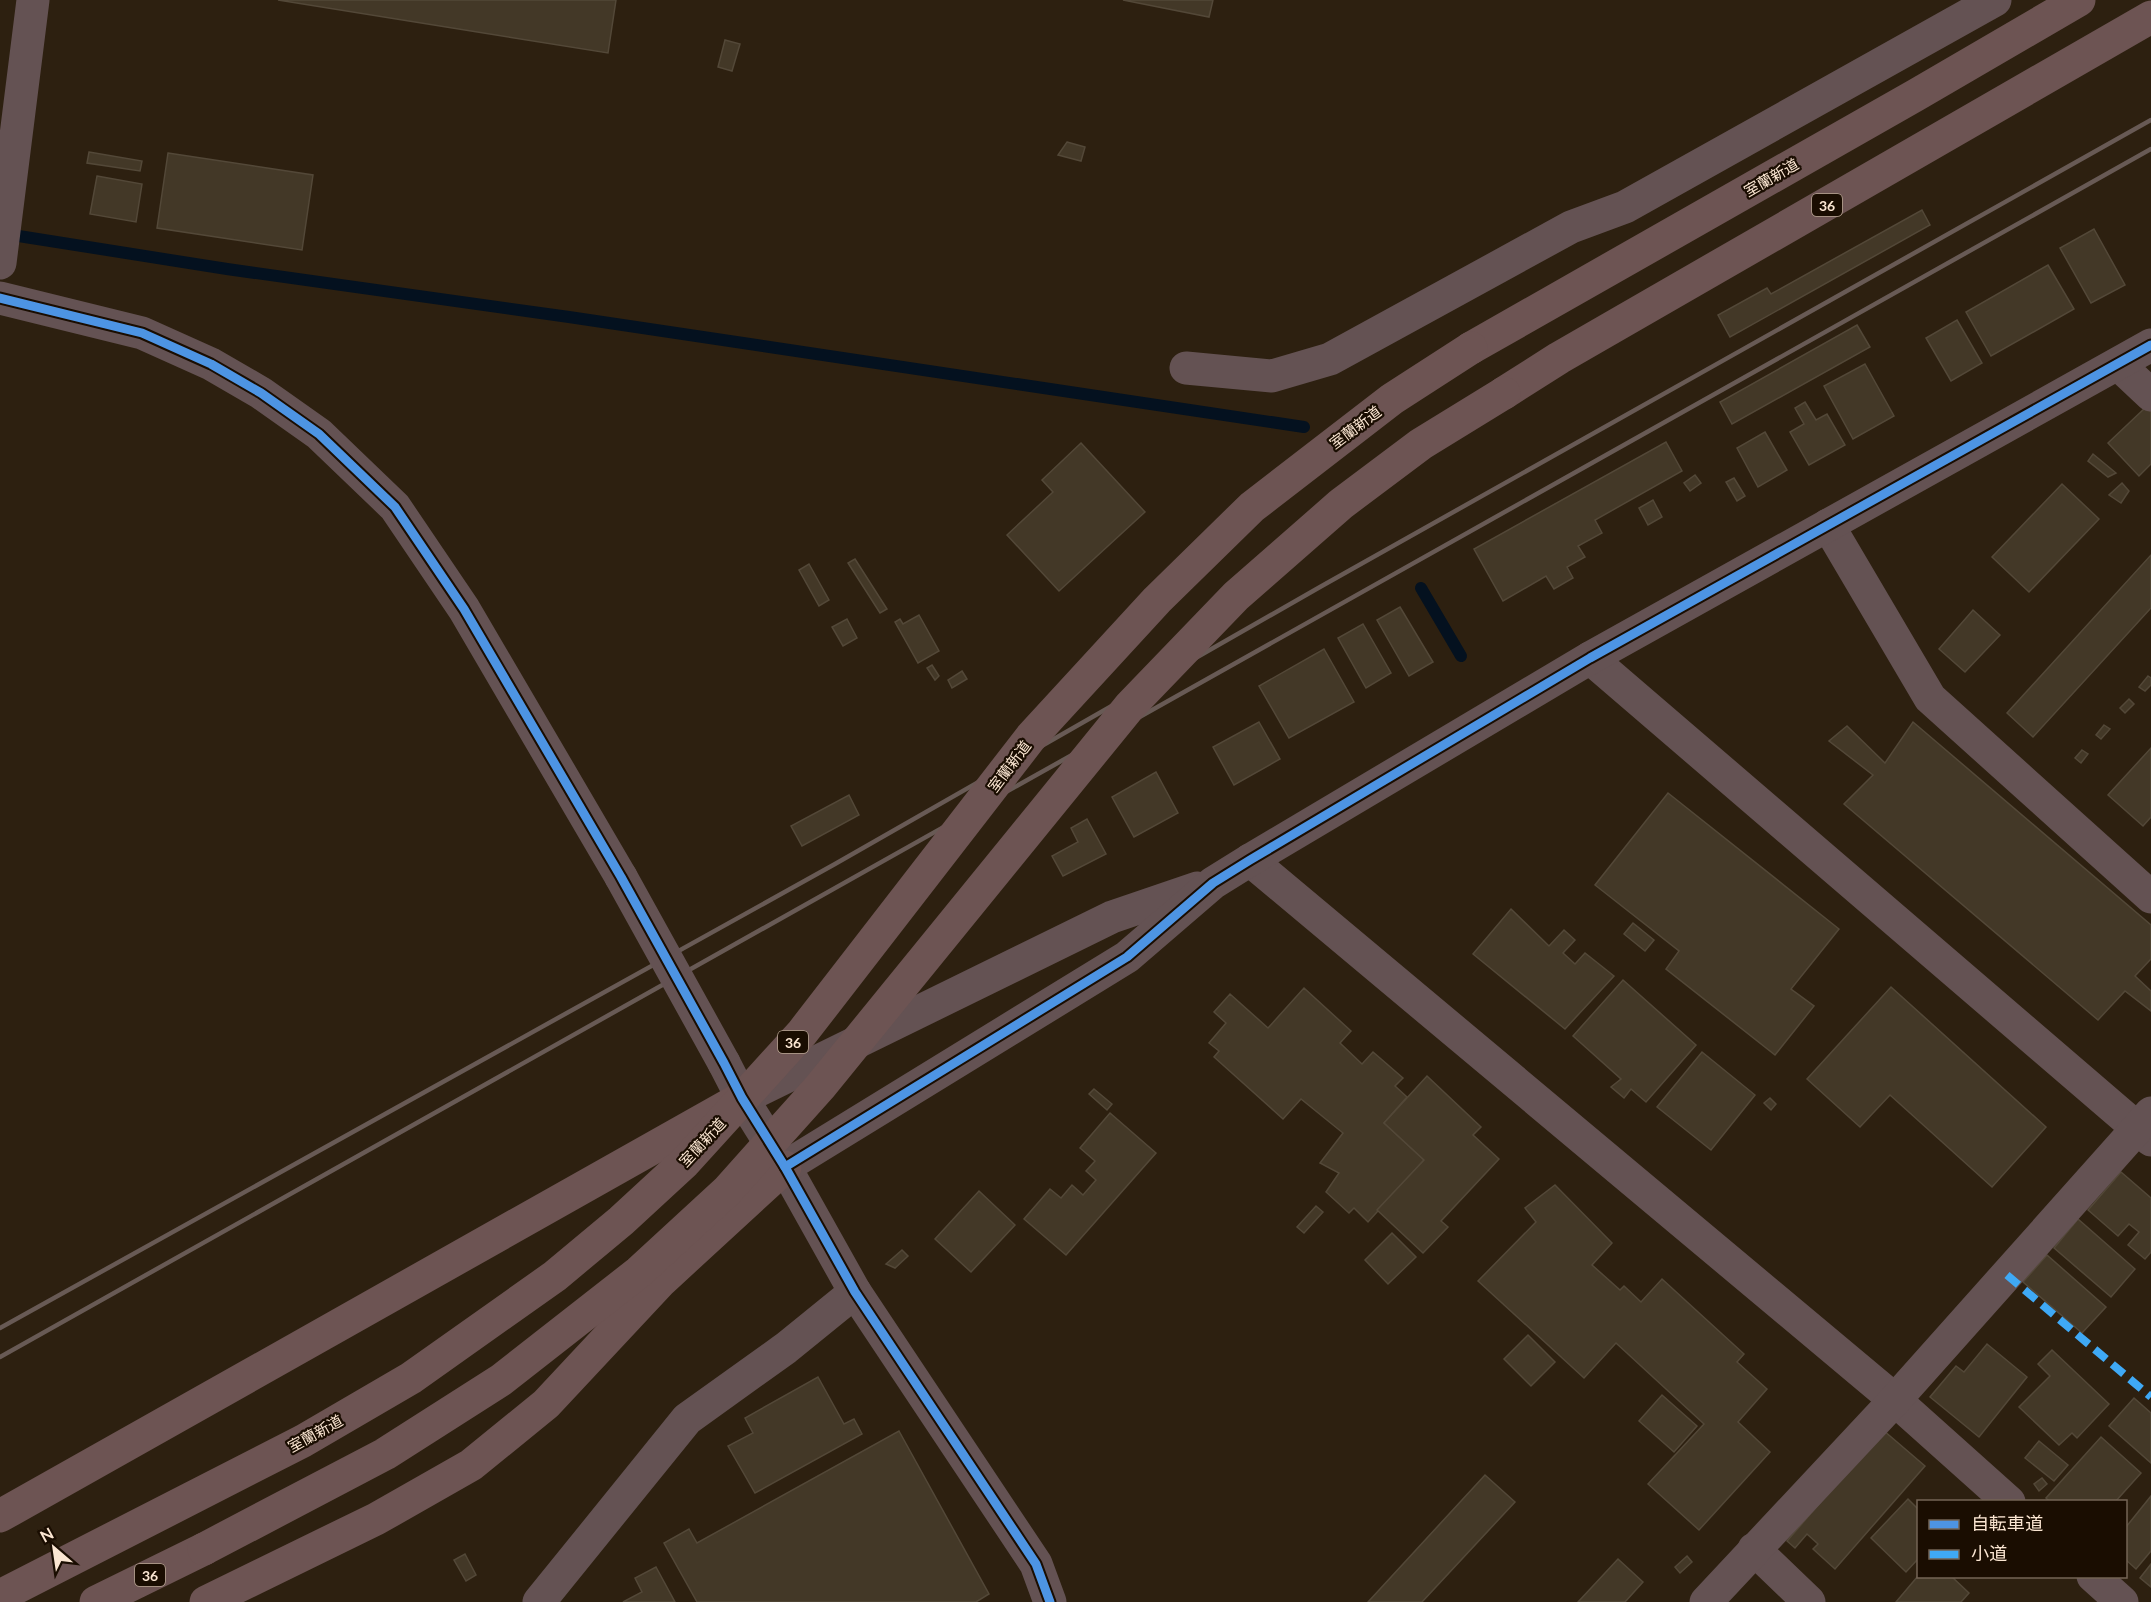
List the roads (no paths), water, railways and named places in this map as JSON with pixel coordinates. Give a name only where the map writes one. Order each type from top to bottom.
[{"type":"highway","name":"室蘭新道","points":[[0,1596],[303,1441],[411,1378],[555,1276],[621,1221],[685,1162],[802,1033],[1031,737],[1157,600],[1252,507],[1392,399],[1471,348],[2079,0]]},
{"type":"highway","name":"36","points":[[96,1602],[204,1549],[385,1454],[501,1380],[639,1272],[727,1191],[820,1087],[1130,706],[1236,596],[1341,504],[1421,444],[1559,358],[2151,17]]},
{"type":"highway","points":[[0,1516],[742,1098]]},
{"type":"highway","points":[[206,1602],[376,1519],[471,1465],[546,1404],[660,1281],[785,1167]]},
{"type":"street","points":[[0,263],[33,0]]},
{"type":"street","points":[[1186,368],[1272,376],[1330,359],[1571,226],[1625,207],[1995,0]]},
{"type":"street","points":[[0,298],[142,333],[211,364],[261,393],[319,434],[394,507],[458,599],[621,877],[742,1098],[785,1167],[855,1292],[1036,1564],[1050,1602]]},
{"type":"street","points":[[785,1167],[1126,957],[1213,883],[1250,860],[1590,658],[2151,345]]},
{"type":"street","points":[[2118,364],[2151,395]]},
{"type":"street","points":[[1828,525],[1930,698],[2151,897]]},
{"type":"street","points":[[1590,658],[2146,1127],[1706,1602]]},
{"type":"street","points":[[1250,860],[1895,1400],[2007,1500]]},
{"type":"street","points":[[742,1098],[1112,917],[1213,883]]},
{"type":"street","points":[[539,1602],[687,1419],[786,1348],[855,1292]]},
{"type":"street","points":[[1754,1549],[1809,1602]]},
{"type":"street","points":[[2096,1578],[2122,1602]]},
{"type":"waterway","points":[[6,234],[227,269],[569,317],[1304,427]]},
{"type":"waterway","points":[[1421,588],[1461,656]]},
{"type":"railway","points":[[0,1328],[835,864],[1320,587],[2151,120]]},
{"type":"railway","points":[[0,1357],[2151,149]]}]
